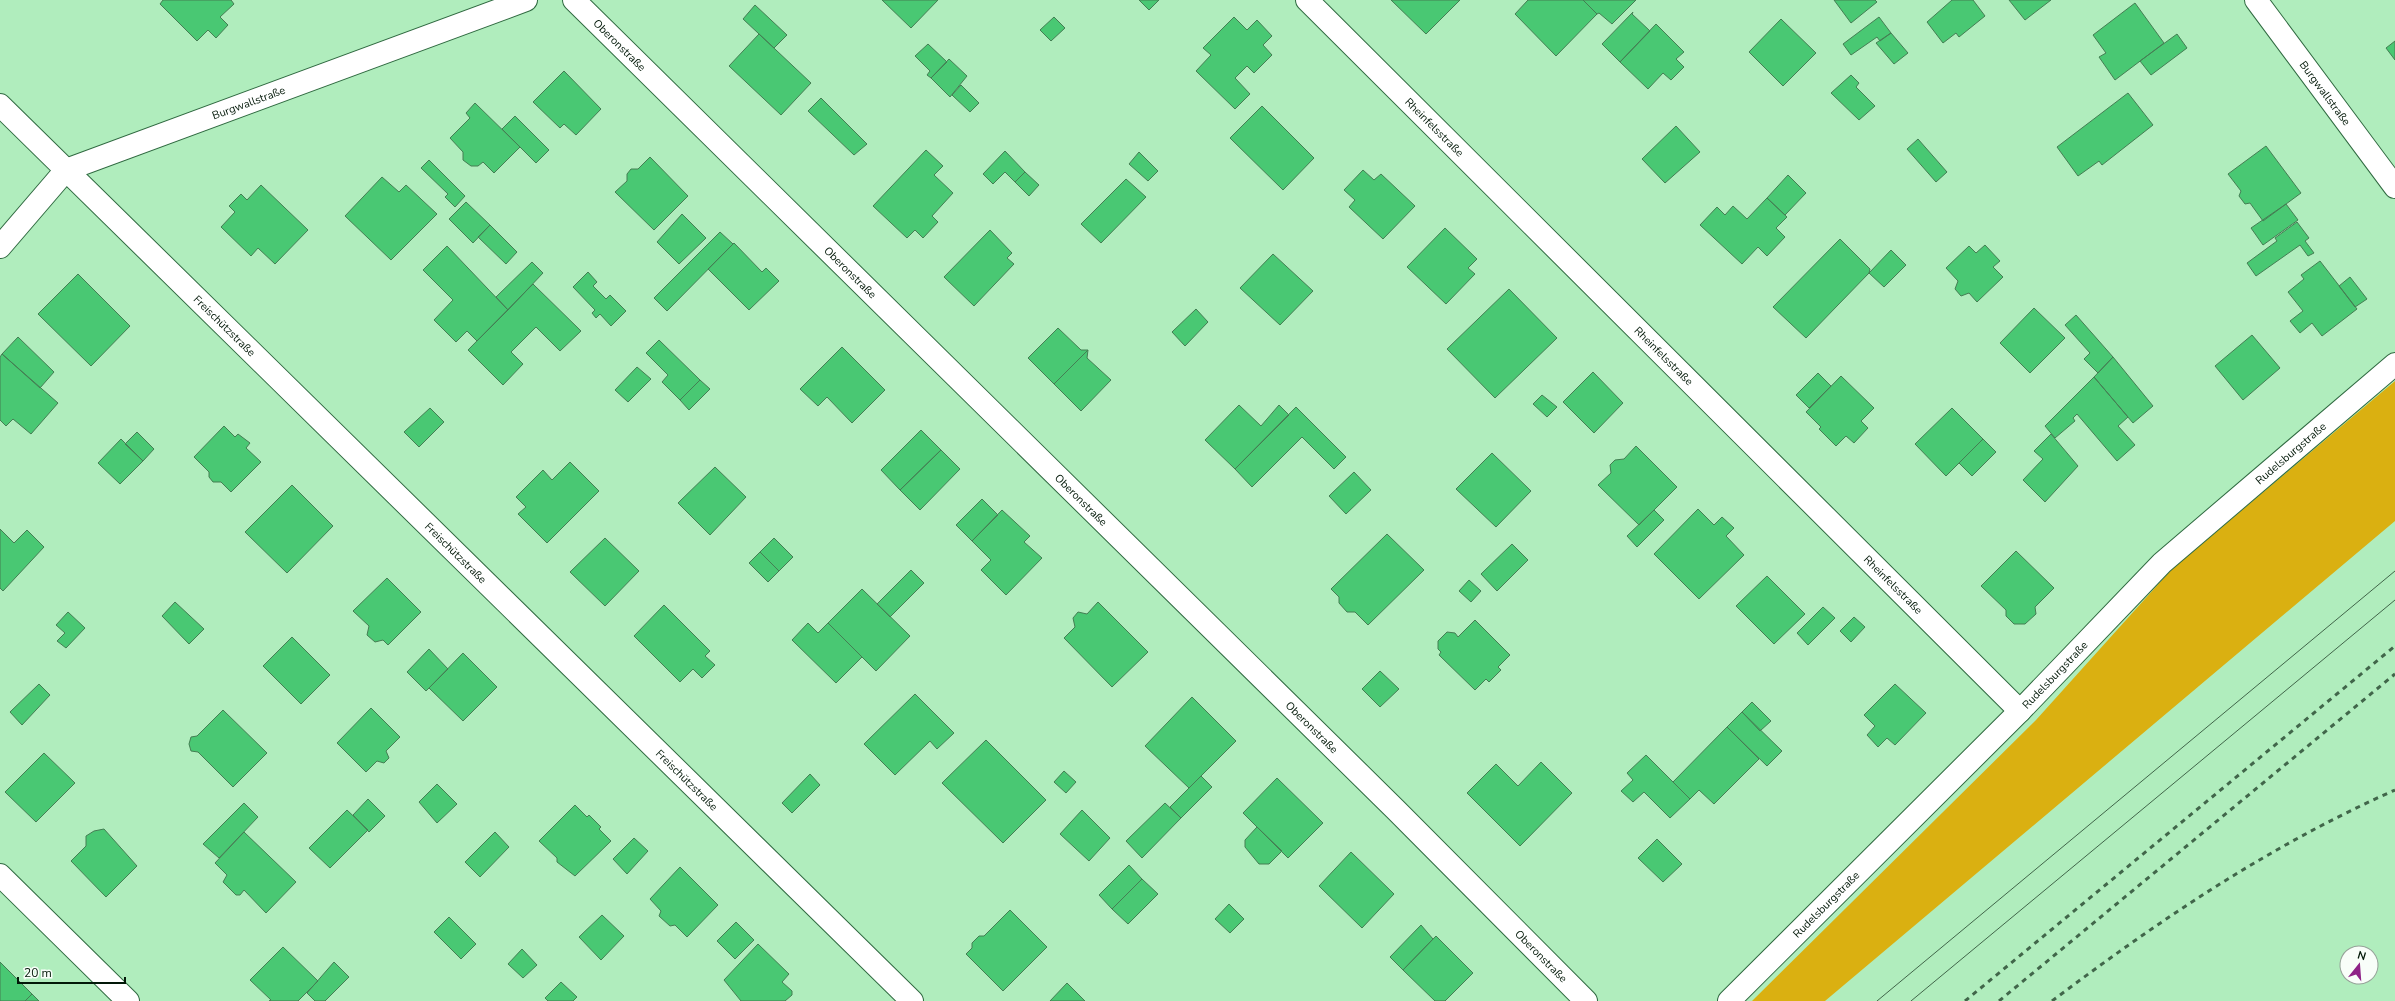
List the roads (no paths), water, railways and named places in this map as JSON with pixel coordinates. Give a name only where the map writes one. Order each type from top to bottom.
[{"type":"street","name":"Burgwallstraße","points":[[0,247],[66,170],[526,0]]},
{"type":"street","name":"Oberonstraße","points":[[574,0],[1385,799],[1586,1001]]},
{"type":"street","name":"Rheinfelsstraße","points":[[1308,0],[2020,711]]},
{"type":"street","name":"Burgwallstraße","points":[[2256,0],[2395,187]]},
{"type":"street","name":"Freischützstraße","points":[[0,105],[912,1001]]},
{"type":"street","name":"Rudelsburgstraße","points":[[1729,1001],[2020,711],[2162,563],[2395,364]]},
{"type":"street","points":[[0,875],[128,1001]]},
{"type":"tram line","points":[[1877,1001],[2395,571]]},
{"type":"tram line","points":[[1911,1001],[2395,600]]},
{"type":"railway","points":[[1965,1001],[2395,646]]},
{"type":"railway","points":[[1999,1001],[2395,674]]},
{"type":"railway","points":[[2052,1001],[2134,941],[2217,886],[2304,835],[2395,790]]}]
